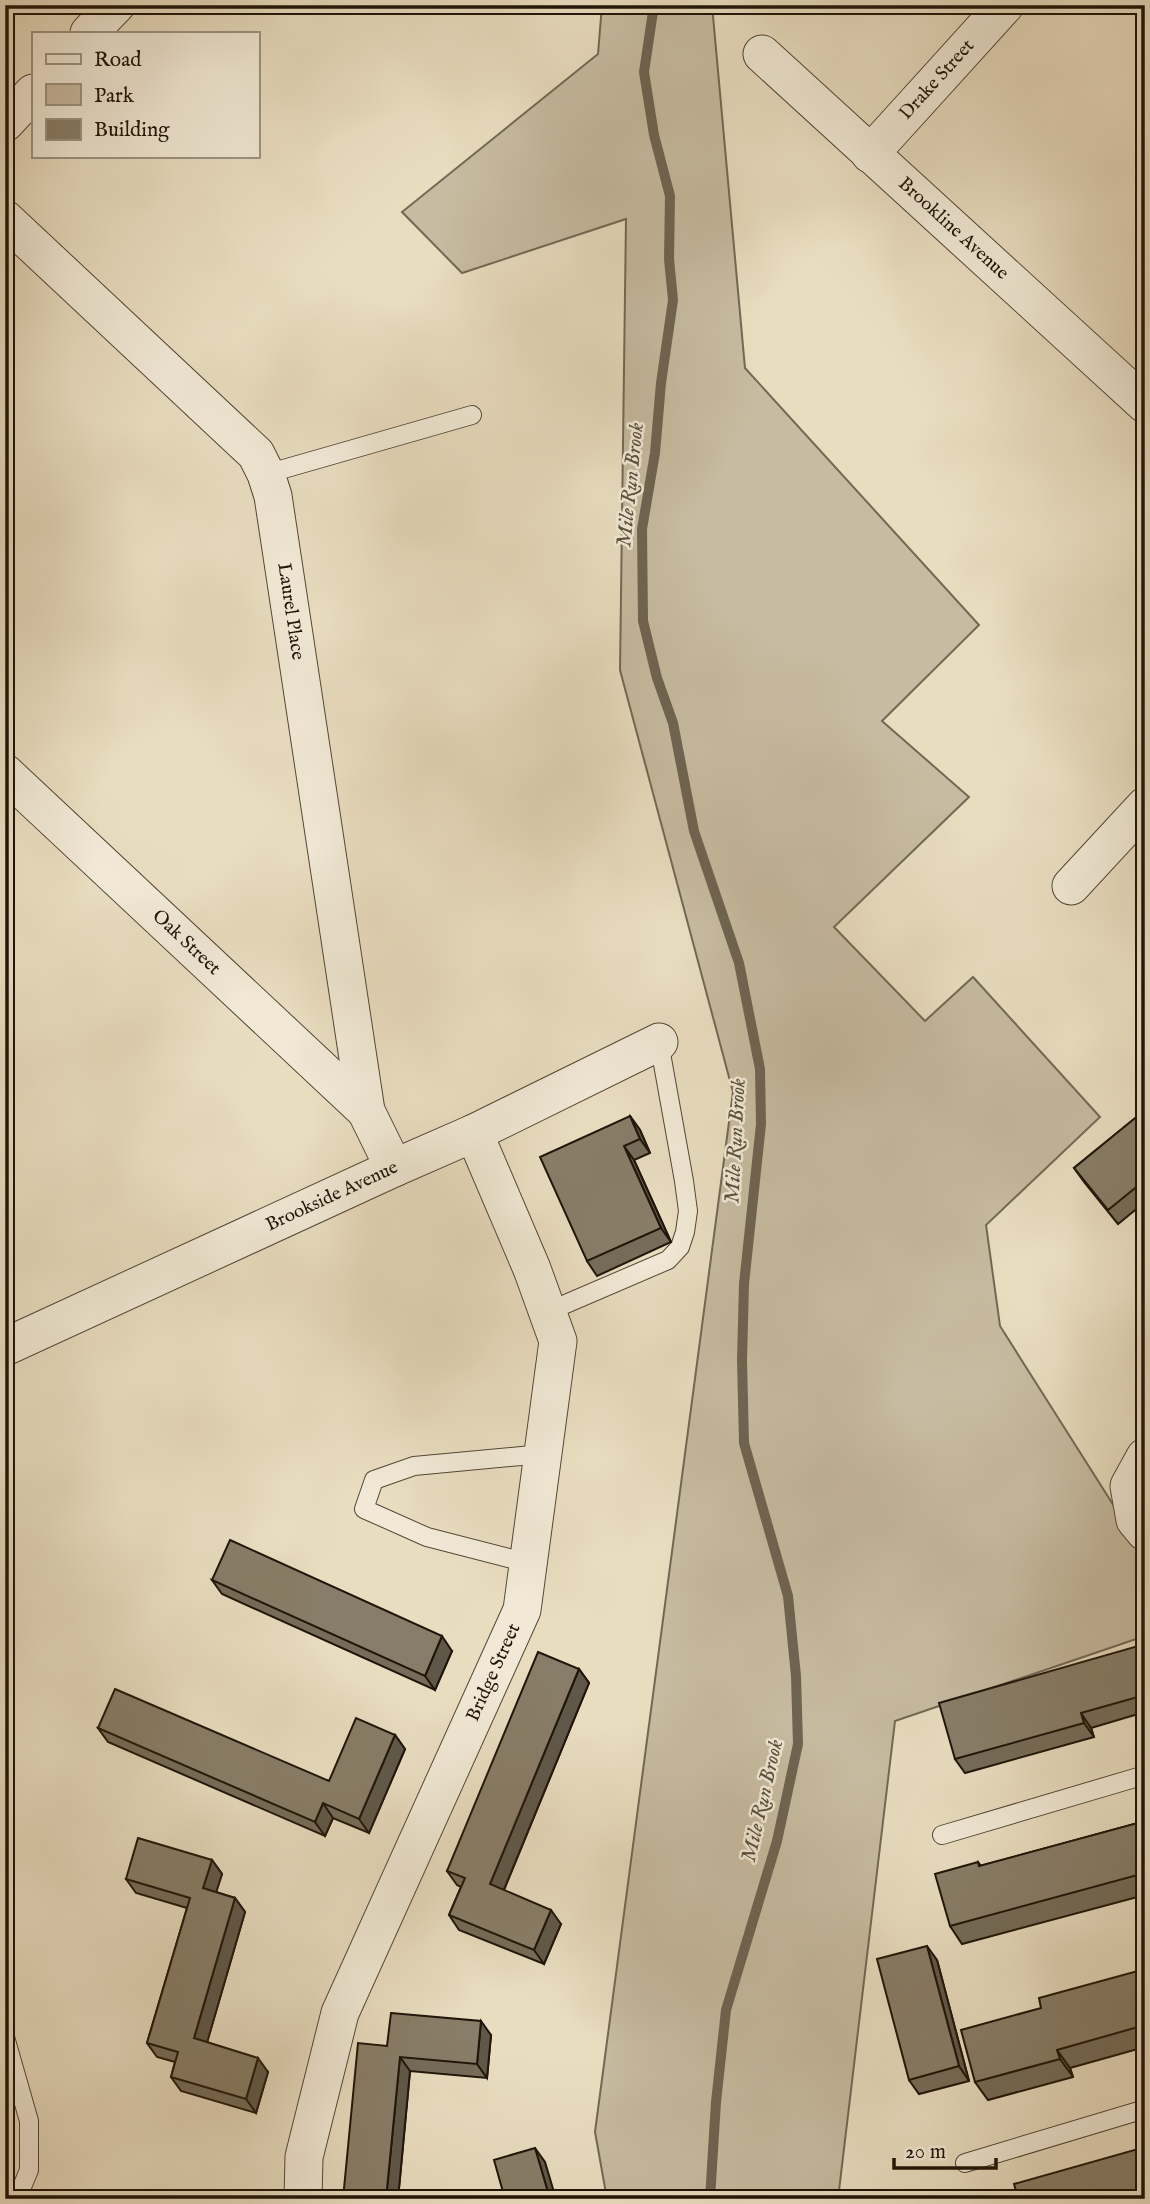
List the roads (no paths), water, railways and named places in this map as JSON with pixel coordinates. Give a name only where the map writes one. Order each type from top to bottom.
[{"type":"street","points":[[90,32],[116,5]]},
{"type":"street","name":"Drake Street","points":[[870,154],[1005,5]]},
{"type":"street","name":"Brookline Avenue","points":[[762,54],[1145,404]]},
{"type":"street","points":[[5,123],[32,94]]},
{"type":"street","name":"Laurel Place","points":[[5,219],[256,454],[266,474],[273,496],[366,1111]]},
{"type":"street","name":"Oak Street","points":[[5,773],[366,1111]]},
{"type":"street","points":[[1071,886],[1145,806]]},
{"type":"street","name":"Brookside Avenue","points":[[10,1338],[474,1133],[659,1042]]},
{"type":"street","points":[[366,1111],[394,1168]]},
{"type":"street","name":"Bridge Street","points":[[303,2199],[304,2157],[340,2013],[522,1610],[558,1341],[474,1133]]},
{"type":"street","points":[[1145,1458],[1129,1486],[1135,1520],[1145,1532]]},
{"type":"lane","points":[[266,474],[472,415]]},
{"type":"lane","points":[[547,1312],[668,1260],[680,1247],[688,1211],[659,1042]]},
{"type":"lane","points":[[528,1563],[427,1537],[364,1509],[374,1480],[414,1466],[543,1454]]},
{"type":"lane","points":[[942,1835],[1145,1775]]},
{"type":"lane","points":[[5,2037],[29,2121],[29,2170],[17,2199]]},
{"type":"lane","points":[[965,2163],[1145,2109]]},
{"type":"waterway","name":"Mile Run Brook","points":[[654,5],[644,72],[654,135],[670,196],[669,259],[673,300],[661,383],[655,453],[642,529],[643,621],[657,678],[673,723],[694,831],[739,963],[760,1069],[761,1124],[744,1284],[744,1443],[788,1596],[796,1676],[798,1744],[777,1841],[726,2010],[716,2102],[710,2199]]}]
